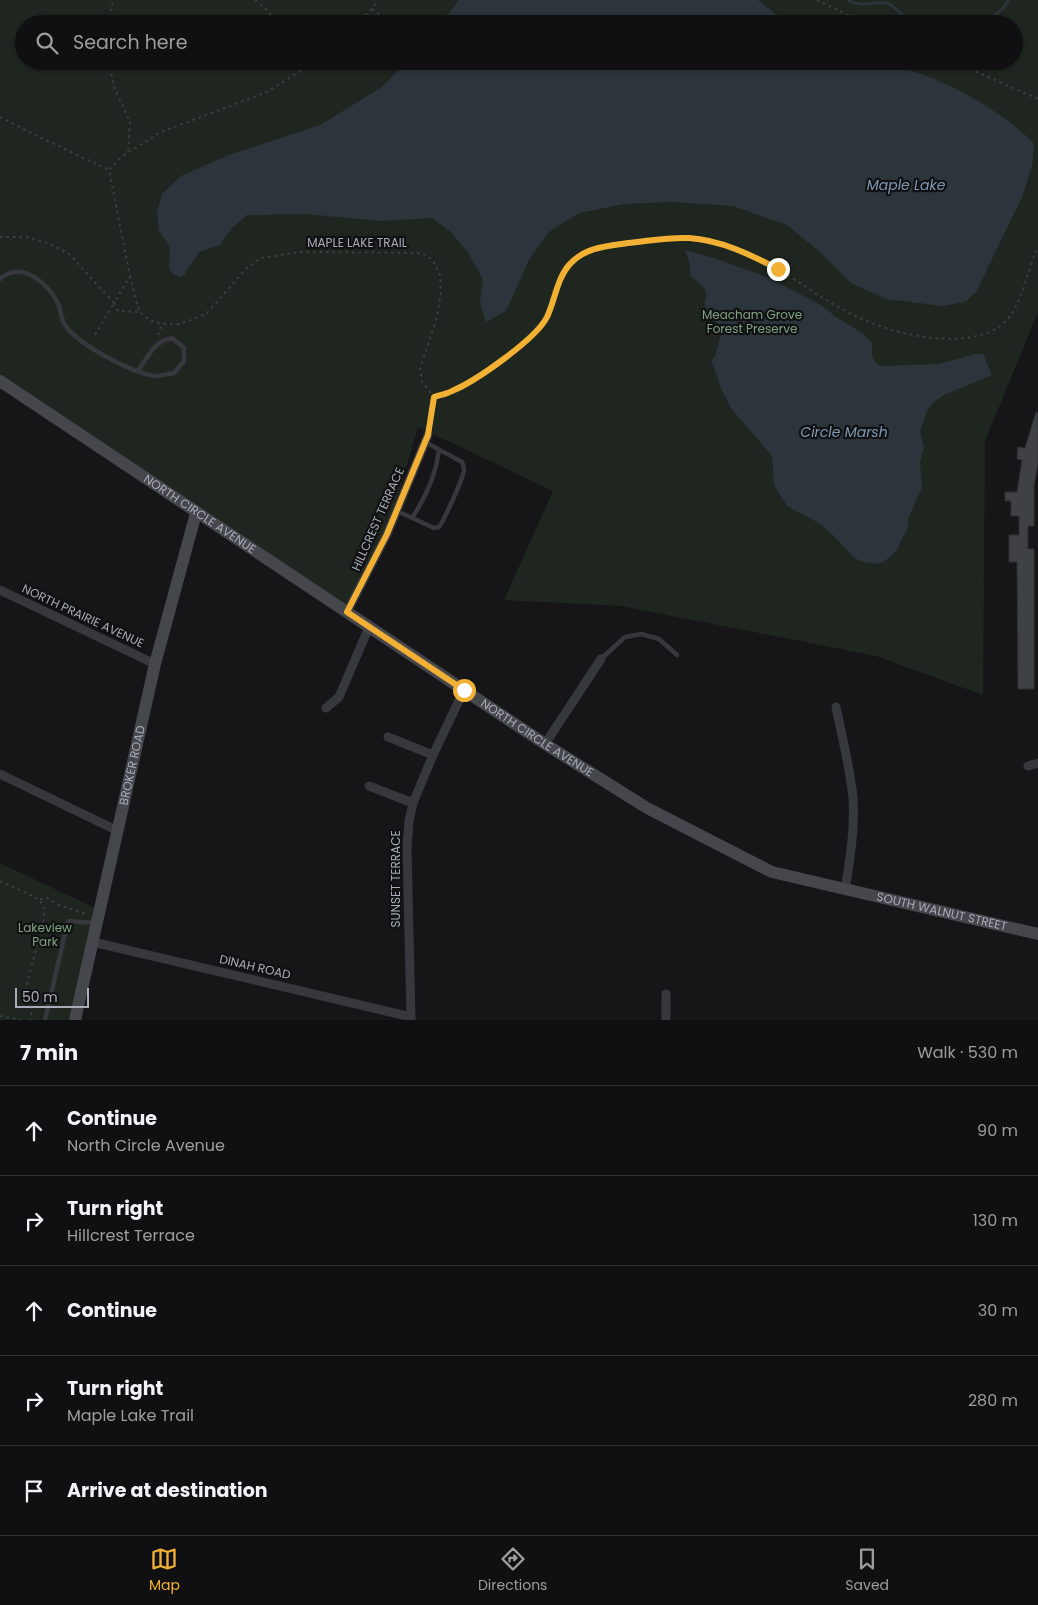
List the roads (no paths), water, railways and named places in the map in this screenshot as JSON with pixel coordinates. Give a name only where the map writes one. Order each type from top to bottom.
[{"type":"street","name":"NORTH CIRCLE AVENUE","points":[[0,381],[545,744],[647,808],[772,872],[846,890]]},
{"type":"street","name":"HILLCREST TERRACE","points":[[347,612],[370,569],[397,511],[426,438]]},
{"type":"street","name":"BROKER ROAD","points":[[75,1020],[155,664],[196,513]]},
{"type":"street","name":"NORTH PRAIRIE AVENUE","points":[[0,590],[155,664]]},
{"type":"street","points":[[326,708],[338,696],[368,627]]},
{"type":"street","points":[[545,744],[601,659]]},
{"type":"street","name":"SUNSET TERRACE","points":[[410,1019],[407,847],[409,821],[413,803],[433,755],[464,690]]},
{"type":"street","points":[[836,707],[849,768],[853,798],[852,847],[846,890]]},
{"type":"street","points":[[388,738],[433,755]]},
{"type":"street","points":[[1028,766],[1038,763]]},
{"type":"street","points":[[0,774],[118,831]]},
{"type":"street","points":[[369,786],[413,803]]},
{"type":"street","name":"SOUTH WALNUT STREET","points":[[846,890],[1038,934]]},
{"type":"street","name":"DINAH ROAD","points":[[93,942],[410,1019]]},
{"type":"street","points":[[666,994],[666,1020]]},
{"type":"lane","points":[[0,278],[7,273],[25,272],[43,282],[58,303],[66,325],[79,338],[108,359],[138,370],[155,376],[174,373],[184,361],[184,348],[172,338],[160,341],[152,349],[146,361],[138,370]]},
{"type":"lane","points":[[397,511],[434,528],[439,527],[464,470],[462,462],[439,450],[426,438]]},
{"type":"lane","points":[[412,518],[430,486],[437,466],[439,450]]},
{"type":"lane","points":[[601,659],[625,637],[641,634],[659,639],[677,655]]},
{"type":"lane","points":[[46,1020],[68,921],[97,923]]},
{"type":"water","points":[[459,0],[758,0],[777,15],[447,15]]},
{"type":"water","name":"Maple Lake","points":[[399,70],[908,70],[927,76],[955,89],[984,105],[1011,124],[1034,144],[1032,166],[1022,197],[976,292],[965,302],[943,306],[886,299],[851,283],[822,254],[787,225],[733,206],[671,202],[624,204],[579,213],[549,232],[529,260],[506,311],[486,322],[480,302],[483,280],[469,254],[451,232],[432,218],[381,221],[305,214],[247,215],[232,228],[220,245],[199,252],[184,275],[180,277],[174,275],[169,268],[170,247],[159,231],[157,212],[162,194],[181,176],[229,155],[320,125],[382,87]]},
{"type":"water","name":"Circle Marsh","points":[[685,250],[717,259],[769,278],[821,305],[836,317],[864,334],[872,343],[872,357],[877,364],[882,366],[938,364],[976,354],[983,354],[992,375],[942,396],[927,411],[920,431],[924,447],[920,463],[922,487],[908,519],[908,527],[896,551],[884,562],[877,564],[854,558],[833,535],[817,522],[787,506],[774,485],[772,456],[731,408],[721,388],[711,360],[715,357],[720,338],[719,324],[710,318],[707,312],[704,288],[690,276],[690,264]]},
{"type":"waterway","points":[[848,0],[859,4],[887,3],[902,15]]},
{"type":"waterway","points":[[995,15],[1009,0]]},
{"type":"park label","name":"Meacham Grove Forest Preserve","points":[[752,322]]},
{"type":"park label","name":"Lakeview Park","points":[[45,935]]}]
